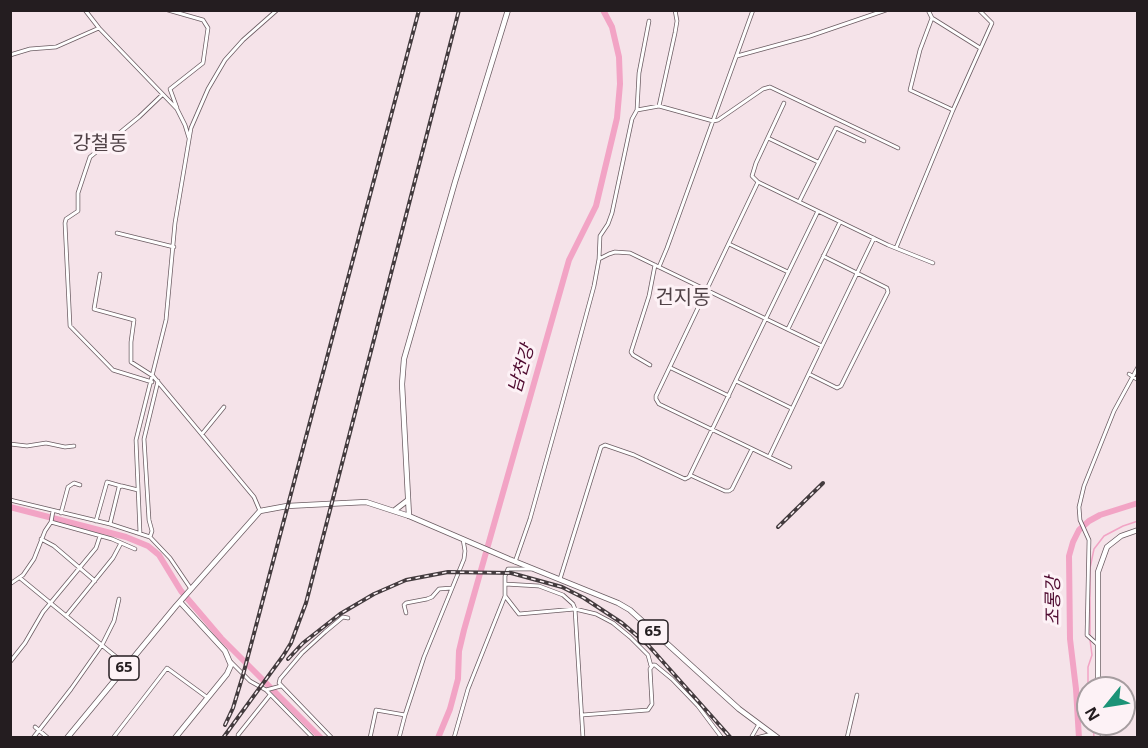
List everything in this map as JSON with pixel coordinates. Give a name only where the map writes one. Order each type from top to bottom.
[{"type":"main road","points":[[409,516],[402,384],[404,359],[508,10]]},
{"type":"main road","points":[[395,510],[408,500]]},
{"type":"main road","name":"65","points":[[67,738],[126,665],[260,511],[287,506],[366,502],[395,510],[508,560],[626,607],[739,709],[776,736]]},
{"type":"main road","points":[[1098,676],[1098,576],[1103,555],[1107,547],[1117,538],[1137,530]]},
{"type":"main road","points":[[175,738],[229,670],[231,661],[181,601]]},
{"type":"street","points":[[85,10],[99,28],[177,109]]},
{"type":"street","points":[[168,10],[203,20],[208,28],[203,63],[170,89],[189,140]]},
{"type":"street","points":[[140,533],[136,440],[168,310],[175,223],[191,128],[220,67],[243,40],[277,10]]},
{"type":"street","points":[[659,106],[675,33],[677,21],[675,10]]},
{"type":"street","points":[[650,365],[631,352],[657,266],[667,248],[753,10]]},
{"type":"street","points":[[737,56],[810,36],[886,10]]},
{"type":"street","points":[[928,10],[932,18],[980,48]]},
{"type":"street","points":[[896,248],[992,23],[979,10]]},
{"type":"street","points":[[932,18],[920,50],[910,88],[953,110]]},
{"type":"street","points":[[515,562],[530,519],[596,279],[600,236],[612,213],[632,120],[637,110],[639,73],[649,21]]},
{"type":"street","points":[[10,55],[30,49],[56,47],[99,28]]},
{"type":"street","points":[[637,110],[659,106],[713,121],[718,120],[763,89],[770,87],[898,148]]},
{"type":"street","points":[[152,382],[113,370],[70,326],[65,223],[66,219],[78,211],[78,193],[90,158],[162,95]]},
{"type":"street","points":[[784,103],[752,176],[758,182],[840,222],[933,263]]},
{"type":"street","points":[[799,202],[836,128],[864,141]]},
{"type":"street","points":[[768,138],[818,162]]},
{"type":"street","points":[[758,182],[656,396],[657,402],[790,467]]},
{"type":"street","points":[[560,579],[601,447],[605,445],[634,454],[686,479],[690,475],[818,211]]},
{"type":"street","points":[[788,329],[840,222]]},
{"type":"street","points":[[117,233],[174,247]]},
{"type":"street","points":[[769,457],[874,238]]},
{"type":"street","points":[[729,244],[788,272]]},
{"type":"street","points":[[599,259],[615,252],[630,253],[822,346]]},
{"type":"street","points":[[810,374],[837,388],[841,386],[888,292],[887,288],[824,256]]},
{"type":"street","points":[[100,274],[94,309],[134,320],[130,342],[131,362],[158,381],[254,497],[260,511]]},
{"type":"street","points":[[670,367],[729,396]]},
{"type":"street","points":[[1097,644],[1087,635],[1087,572],[1090,544],[1080,520],[1079,507],[1084,486],[1120,397],[1137,367]]},
{"type":"street","points":[[1129,374],[1137,380]]},
{"type":"street","points":[[150,537],[152,531],[149,520],[144,436],[158,381]]},
{"type":"street","points":[[736,381],[792,408]]},
{"type":"street","points":[[202,435],[224,407]]},
{"type":"street","points":[[10,444],[27,446],[46,443],[65,447],[74,446]]},
{"type":"street","points":[[690,475],[724,491],[732,489],[752,449]]},
{"type":"street","points":[[138,471],[146,470]]},
{"type":"street","points":[[96,521],[107,482],[138,490]]},
{"type":"street","points":[[61,513],[68,487],[74,483],[80,485]]},
{"type":"street","points":[[110,524],[121,486]]},
{"type":"street","points":[[10,500],[53,513],[110,524],[150,537],[170,558],[190,590]]},
{"type":"street","points":[[10,584],[20,578],[34,559],[53,513]]},
{"type":"street","points":[[51,522],[135,549]]},
{"type":"street","points":[[10,662],[50,603],[96,548],[100,536]]},
{"type":"street","points":[[41,539],[54,546],[95,581]]},
{"type":"street","points":[[399,738],[424,657],[464,559],[463,539]]},
{"type":"street","points":[[66,616],[113,558],[121,543]]},
{"type":"street","points":[[454,738],[468,689],[505,596],[505,576],[508,569],[533,569]]},
{"type":"street","points":[[20,578],[126,665]]},
{"type":"street","points":[[505,584],[539,586],[553,590],[567,597],[575,609],[583,738]]},
{"type":"street","points":[[406,613],[404,605],[406,603],[432,597],[441,588],[452,588]]},
{"type":"street","points":[[505,596],[519,614],[575,609],[597,614],[618,626],[648,655],[651,666],[652,704],[648,710],[582,715]]},
{"type":"street","points":[[33,738],[37,728],[102,645],[114,621],[118,599]]},
{"type":"street","points":[[332,738],[281,686],[280,679],[302,653],[344,617],[348,618]]},
{"type":"street","points":[[231,661],[250,681],[266,690],[313,738]]},
{"type":"street","points":[[651,666],[656,665],[672,679],[698,706],[722,738]]},
{"type":"street","points":[[113,738],[167,668],[208,698]]},
{"type":"street","points":[[266,690],[281,686]]},
{"type":"street","points":[[238,735],[270,695]]},
{"type":"street","points":[[848,738],[856,695]]},
{"type":"street","points":[[370,738],[376,710],[405,715]]},
{"type":"street","points":[[751,738],[759,724]]},
{"type":"street","points":[[37,728],[48,738]]},
{"type":"street","points":[[756,738],[776,736]]},
{"type":"waterway","name":"남천강","points":[[438,738],[450,709],[458,679],[459,651],[464,630],[569,260],[596,206],[617,118],[620,84],[619,57],[612,27],[603,10]]},
{"type":"waterway","name":"조롱강","points":[[1079,738],[1070,639],[1069,556],[1079,530],[1089,521],[1100,515],[1138,503]]},
{"type":"waterway","points":[[10,507],[126,537],[148,546],[159,555],[181,591],[221,638],[321,738]]},
{"type":"waterway","points":[[1090,635],[1090,568],[1094,549],[1104,536],[1138,521]]},
{"type":"waterway","points":[[1088,676],[1092,655],[1090,640]]},
{"type":"railway","points":[[225,725],[243,675],[419,10]]},
{"type":"railway","points":[[223,738],[291,643],[306,603],[459,10]]},
{"type":"railway","points":[[778,527],[823,483]]},
{"type":"railway","points":[[288,659],[303,643],[340,614],[374,594],[406,580],[448,572],[511,573],[562,587],[584,598],[622,623],[648,645],[731,738]]},
{"type":"district","name":"강철동","points":[[100,144]]},
{"type":"district","name":"건지동","points":[[683,298]]}]
